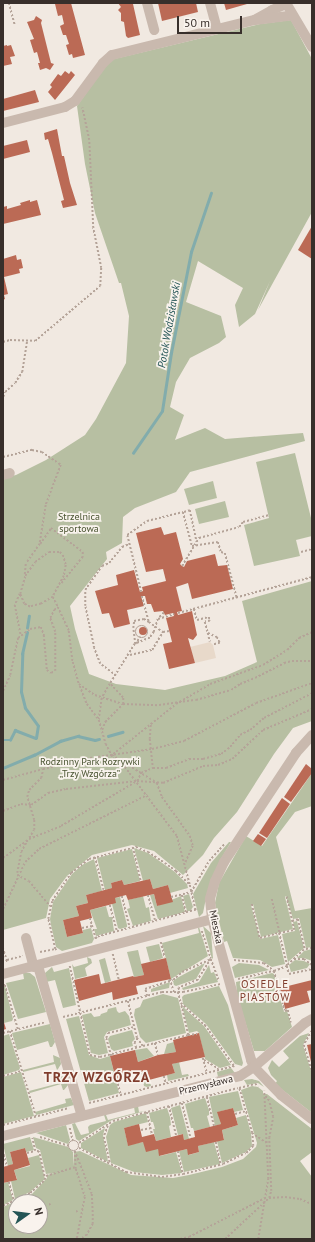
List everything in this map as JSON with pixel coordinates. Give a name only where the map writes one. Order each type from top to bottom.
[{"type":"street","points":[[147,3],[154,30]]},
{"type":"street","points":[[210,3],[217,29]]},
{"type":"street","points":[[255,20],[286,4],[312,47]]},
{"type":"street","points":[[3,123],[65,107],[75,101],[102,63],[112,55],[255,20],[293,15]]},
{"type":"street","name":"Mieszka","points":[[312,735],[296,753],[224,862],[215,881],[210,899],[212,919],[247,1053],[268,1089],[312,1119]]},
{"type":"street","points":[[3,974],[36,966],[65,955],[111,946],[212,919]]},
{"type":"street","points":[[26,938],[30,954],[36,966],[53,1019],[82,1116]]},
{"type":"street","name":"Przemysława","points":[[3,1136],[240,1076],[254,1067],[300,1026],[312,1019]]},
{"type":"path","points":[[9,3],[15,25]]},
{"type":"path","points":[[3,342],[10,340],[35,341],[100,286],[101,268],[93,228],[89,140],[79,96]]},
{"type":"path","points":[[3,397],[5,392],[15,383],[22,372],[27,341]]},
{"type":"path","points":[[3,456],[32,450],[42,452],[61,465],[46,505],[40,544]]},
{"type":"path","points":[[141,592],[127,535],[147,521],[190,510],[197,542]]},
{"type":"path","points":[[183,512],[192,546],[194,547]]},
{"type":"path","points":[[182,566],[199,538],[239,527],[243,522],[269,515]]},
{"type":"path","points":[[20,594],[24,604],[30,607],[41,604],[53,597],[83,557],[83,552],[51,528],[26,564],[25,576],[20,594],[14,605],[21,635]]},
{"type":"path","points":[[194,547],[218,542],[221,552],[225,552],[237,598]]},
{"type":"path","points":[[116,676],[100,664],[94,648],[85,606],[85,590],[102,566],[109,563],[122,547],[129,544]]},
{"type":"path","points":[[301,552],[312,549]]},
{"type":"path","points":[[25,576],[42,556],[49,552],[60,552],[63,555],[66,565],[60,586]]},
{"type":"path","points":[[178,613],[312,578]]},
{"type":"path","points":[[142,596],[150,622]]},
{"type":"path","points":[[53,597],[69,631],[73,662],[80,686],[87,704],[99,720]]},
{"type":"path","points":[[3,691],[10,675],[18,638],[30,629],[42,627],[47,670],[54,673],[55,632],[50,618],[54,610],[58,607]]},
{"type":"path","points":[[194,609],[197,620],[209,616],[210,621],[205,622],[210,642]]},
{"type":"path","points":[[136,644],[150,638],[154,632],[158,619],[164,613]]},
{"type":"path","points":[[158,619],[174,614]]},
{"type":"path","points":[[136,644],[133,628],[134,621],[144,619],[163,632],[169,631]]},
{"type":"path","points":[[140,627],[136,632],[140,637]]},
{"type":"path","points":[[133,628],[145,627],[150,638]]},
{"type":"path","points":[[130,655],[152,650],[163,632]]},
{"type":"path","points":[[111,755],[176,704],[210,684],[263,665],[287,650],[299,638],[312,632]]},
{"type":"path","points":[[208,633],[217,637],[220,643],[213,645]]},
{"type":"path","points":[[140,637],[144,638],[148,634]]},
{"type":"path","points":[[140,637],[102,698],[99,720],[102,732],[113,758],[125,767],[137,781],[177,836],[199,922],[210,959],[221,985]]},
{"type":"path","points":[[80,686],[102,698],[123,704],[142,706],[176,704],[228,691],[284,663],[292,661],[312,661]]},
{"type":"path","points":[[3,780],[43,769],[111,755],[152,749],[184,741],[256,703],[312,683]]},
{"type":"path","points":[[102,732],[105,722],[123,704],[124,698],[110,684]]},
{"type":"path","points":[[3,858],[29,839],[61,826],[137,781],[140,773],[153,768],[166,768],[189,759],[202,759],[221,754],[230,747],[240,735],[250,730],[264,718],[312,693]]},
{"type":"path","points":[[3,812],[21,804],[30,805],[48,793],[66,789],[137,781],[163,783],[203,766],[218,765],[232,759],[263,730],[312,709]]},
{"type":"path","points":[[151,725],[150,739],[153,768]]},
{"type":"path","points":[[111,755],[157,783],[162,797],[190,836],[193,846],[185,864]]},
{"type":"path","points":[[17,875],[23,846],[34,830],[34,820],[27,797],[29,790],[41,778],[43,769]]},
{"type":"path","points":[[3,909],[17,875],[25,862],[39,849],[147,795]]},
{"type":"path","points":[[55,949],[49,925],[51,907],[57,891],[81,863],[95,857],[132,847],[142,849],[176,871],[190,886]]},
{"type":"path","points":[[132,847],[141,881]]},
{"type":"path","points":[[95,857],[104,890]]},
{"type":"path","points":[[17,875],[29,881],[46,904],[51,907]]},
{"type":"path","points":[[171,897],[191,892]]},
{"type":"path","points":[[148,895],[155,921]]},
{"type":"path","points":[[182,895],[186,913]]},
{"type":"path","points":[[122,896],[130,928]]},
{"type":"path","points":[[252,904],[260,938],[294,930],[286,896]]},
{"type":"path","points":[[272,899],[289,974],[312,969]]},
{"type":"path","points":[[110,904],[117,932]]},
{"type":"path","points":[[96,939],[196,910]]},
{"type":"path","points":[[90,918],[96,939],[93,945]]},
{"type":"path","points":[[292,921],[298,919],[305,949]]},
{"type":"path","points":[[82,928],[92,926]]},
{"type":"path","points":[[158,933],[164,958]]},
{"type":"path","points":[[111,946],[119,979]]},
{"type":"path","points":[[3,948],[7,960]]},
{"type":"path","points":[[246,978],[287,966],[305,949],[312,948]]},
{"type":"path","points":[[3,966],[7,960],[55,949],[65,955],[90,1055],[100,1057],[111,1055],[155,1043],[197,1034]]},
{"type":"path","points":[[147,996],[145,989],[170,980],[182,972],[210,959]]},
{"type":"path","points":[[188,1035],[178,992],[181,986],[198,980],[210,959]]},
{"type":"path","points":[[294,959],[304,959],[312,965]]},
{"type":"path","points":[[236,960],[264,963],[274,971],[285,1011],[288,1010],[290,1021]]},
{"type":"path","points":[[170,980],[174,992]]},
{"type":"path","points":[[3,985],[5,984],[18,1029]]},
{"type":"path","points":[[4,1029],[4,1032],[10,1031],[162,992],[183,992],[210,986]]},
{"type":"path","points":[[124,997],[125,1002]]},
{"type":"path","points":[[128,1001],[137,1038],[144,1046]]},
{"type":"path","points":[[3,1125],[78,1105],[235,1067],[205,1025],[180,1003]]},
{"type":"path","points":[[111,1055],[106,1038],[108,1034],[134,1027]]},
{"type":"path","points":[[10,1031],[36,1116]]},
{"type":"path","points":[[306,1033],[312,1031]]},
{"type":"path","points":[[312,1031],[304,1045],[312,1071]]},
{"type":"path","points":[[136,1048],[134,1043],[137,1038]]},
{"type":"path","points":[[155,1043],[158,1055]]},
{"type":"path","points":[[207,1073],[203,1059],[219,1070]]},
{"type":"path","points":[[3,1076],[22,1071]]},
{"type":"path","points":[[117,1080],[124,1106]]},
{"type":"path","points":[[78,1143],[109,1124],[126,1117],[254,1084],[268,1089],[265,1096],[268,1179],[258,1239]]},
{"type":"path","points":[[79,1148],[110,1164],[134,1173],[162,1177],[183,1174],[221,1165],[239,1158],[253,1146],[252,1133],[239,1088]]},
{"type":"path","points":[[207,1096],[214,1126]]},
{"type":"path","points":[[225,1239],[270,1198],[269,1138],[273,1117],[269,1101],[265,1096]]},
{"type":"path","points":[[182,1103],[191,1138]]},
{"type":"path","points":[[169,1106],[176,1135]]},
{"type":"path","points":[[235,1114],[246,1111]]},
{"type":"path","points":[[148,1114],[152,1134]]},
{"type":"path","points":[[67,1120],[73,1140],[78,1143],[79,1148]]},
{"type":"path","points":[[109,1124],[104,1135],[110,1164]]},
{"type":"path","points":[[141,1130],[151,1128]]},
{"type":"path","points":[[252,1133],[267,1143]]},
{"type":"path","points":[[31,1136],[35,1135],[69,1146],[71,1150],[75,1151],[92,1194],[93,1224],[87,1235],[81,1239]]},
{"type":"path","points":[[28,1194],[43,1183],[46,1176],[39,1152],[35,1151],[32,1140]]},
{"type":"path","points":[[69,1146],[73,1140]]},
{"type":"path","points":[[216,1142],[221,1165]]},
{"type":"path","points":[[75,1151],[79,1148]]},
{"type":"path","points":[[3,1151],[7,1166]]},
{"type":"path","points":[[27,1153],[35,1151]]},
{"type":"path","points":[[75,1151],[75,1167],[85,1197],[77,1239]]},
{"type":"path","points":[[178,1151],[183,1174]]},
{"type":"path","points":[[46,1176],[75,1167]]},
{"type":"path","points":[[9,1182],[12,1194]]},
{"type":"path","points":[[180,1239],[189,1237],[266,1197]]},
{"type":"path","points":[[270,1198],[285,1197],[300,1199],[312,1204]]},
{"type":"green space","points":[[291,20],[312,59],[312,212],[258,310],[270,281],[255,314],[239,327],[235,305],[243,288],[198,261],[186,302],[221,316],[226,337],[219,343],[190,358],[176,382],[170,407],[184,415],[175,440],[205,428],[225,439],[303,433],[305,441],[190,472],[176,492],[135,508],[123,517],[122,543],[106,552],[107,559],[70,606],[75,629],[89,674],[116,684],[165,690],[225,676],[257,662],[242,601],[312,581],[312,721],[293,728],[274,754],[237,812],[214,838],[203,855],[183,875],[154,851],[132,845],[92,855],[67,876],[50,899],[46,918],[3,930],[3,478],[16,475],[46,460],[85,435],[96,419],[126,363],[129,316],[121,283],[119,283],[95,213],[85,164],[77,106],[110,60],[260,24]]},
{"type":"green space","points":[[295,453],[312,522],[312,536],[296,540],[300,556],[254,566],[244,525],[269,518],[256,462]]},
{"type":"green space","points":[[213,481],[217,498],[189,505],[184,489]]},
{"type":"green space","points":[[225,501],[229,517],[199,524],[195,509]]},
{"type":"green space","points":[[312,773],[312,806],[295,812],[276,837],[295,911],[312,908],[312,947],[306,948],[299,918],[293,919],[286,896],[293,929],[261,937],[253,904],[251,905],[260,939],[278,935],[285,964],[272,967],[260,960],[233,958],[227,941],[224,942],[215,903],[219,883],[246,836],[262,846]]},
{"type":"green space","points":[[229,842],[231,842],[221,859],[206,898],[203,913],[199,917],[193,894],[211,863]]},
{"type":"green space","points":[[134,848],[148,853],[175,872],[187,884],[188,888],[170,893],[168,885],[153,889],[150,879],[143,881]]},
{"type":"green space","points":[[132,849],[140,881],[124,885],[122,880],[111,883],[112,888],[105,890],[97,858]]},
{"type":"green space","points":[[94,859],[102,891],[86,895],[88,903],[76,906],[79,916],[63,920],[67,937],[83,933],[83,930],[91,928],[94,939],[92,943],[62,951],[56,947],[51,925],[50,919],[53,902],[72,874],[82,865]]},
{"type":"green space","points":[[154,894],[157,906],[181,896],[185,912],[158,919],[150,895]]},
{"type":"green space","points":[[189,894],[193,907],[190,911],[187,911],[183,896]]},
{"type":"green space","points":[[143,896],[146,908],[149,907],[151,921],[133,926],[127,909],[130,908],[128,900]]},
{"type":"green space","points":[[120,897],[127,927],[120,929],[118,928],[112,904],[115,898]]},
{"type":"green space","points":[[106,906],[109,917],[112,917],[114,931],[96,936],[94,929],[97,929],[90,910]]},
{"type":"green space","points":[[297,921],[304,948],[288,962],[282,934],[295,931],[293,922]]},
{"type":"green space","points":[[203,926],[211,933],[212,959]]},
{"type":"green space","points":[[199,927],[208,956],[171,979],[162,943],[199,933]]},
{"type":"green space","points":[[159,944],[163,958],[150,962],[146,947]]},
{"type":"green space","points":[[312,949],[312,961],[304,958],[297,958],[304,951]]},
{"type":"green space","points":[[138,950],[144,975],[134,977],[127,952]]},
{"type":"green space","points":[[87,957],[91,959],[92,963],[85,968],[87,976],[75,979],[72,964],[74,967],[88,963]]},
{"type":"green space","points":[[105,958],[111,981],[105,983],[99,960]]},
{"type":"green space","points":[[295,960],[304,961],[310,964],[307,968],[291,972],[289,965]]},
{"type":"green space","points":[[205,963],[196,979],[176,986],[174,985],[173,981],[177,978]]},
{"type":"green space","points":[[239,963],[259,965],[269,970],[235,978],[232,967]]},
{"type":"green space","points":[[209,965],[211,973],[214,972],[218,982],[183,990],[182,988],[199,982]]},
{"type":"green space","points":[[52,967],[54,972],[69,968],[76,1005],[63,1008],[55,980],[46,982],[45,973]]},
{"type":"green space","points":[[23,973],[30,973],[35,977],[46,1012],[18,1019],[6,983],[24,979]]},
{"type":"green space","points":[[272,973],[274,974],[284,1012],[287,1011],[292,1027],[265,1051],[254,1051],[237,995],[236,982]]},
{"type":"green space","points":[[170,982],[169,988],[151,992],[151,989]]},
{"type":"green space","points":[[5,986],[13,1019],[12,1021],[4,1023],[3,987]]},
{"type":"green space","points":[[219,986],[228,1005],[243,1063],[242,1066],[235,1064],[206,1024],[183,1004],[182,997],[184,995]]},
{"type":"green space","points":[[163,994],[178,998],[186,1033],[146,1043],[140,1037],[134,1015],[135,1009],[140,1007],[143,1000]]},
{"type":"green space","points":[[182,1006],[204,1026],[231,1065],[220,1068],[205,1059],[199,1033],[197,1031],[189,1033]]},
{"type":"green space","points":[[116,1007],[119,1013],[125,1011],[129,1016],[131,1025],[107,1032],[104,1037],[108,1053],[99,1055],[91,1053],[82,1015],[91,1013],[94,1017],[100,1016],[101,1014],[107,1012],[108,1009]]},
{"type":"green space","points":[[79,1016],[89,1055],[100,1059],[110,1056],[119,1093],[89,1101],[66,1019]]},
{"type":"green space","points":[[50,1024],[55,1042],[52,1047],[50,1047],[48,1041],[17,1050],[12,1033]]},
{"type":"green space","points":[[132,1030],[135,1039],[132,1042],[133,1046],[114,1051],[111,1049],[108,1039],[110,1036]]},
{"type":"green space","points":[[309,1033],[303,1045],[312,1074],[312,1113],[275,1084],[277,1081],[271,1075],[268,1068],[272,1060],[279,1067],[289,1058],[283,1051],[300,1036]]},
{"type":"green space","points":[[9,1034],[20,1068],[19,1070],[3,1075],[3,1036]]},
{"type":"green space","points":[[174,1042],[176,1052],[164,1054],[167,1044]]},
{"type":"green space","points":[[147,1048],[154,1056],[138,1062],[135,1050]]},
{"type":"green space","points":[[53,1055],[60,1058],[61,1064],[57,1070],[55,1064],[23,1072],[23,1070],[54,1062]]},
{"type":"green space","points":[[179,1062],[182,1075],[188,1074],[189,1076],[168,1081],[167,1075],[175,1073],[172,1064]]},
{"type":"green space","points":[[231,1068],[235,1073],[218,1077],[217,1072]]},
{"type":"green space","points":[[147,1070],[151,1086],[147,1087],[144,1086],[141,1072]]},
{"type":"green space","points":[[21,1072],[34,1116],[3,1124],[3,1077]]},
{"type":"green space","points":[[59,1076],[63,1076],[66,1079],[68,1085],[64,1090],[61,1084],[30,1093],[29,1091],[60,1083]]},
{"type":"green space","points":[[252,1079],[259,1081],[264,1087],[258,1083],[247,1085],[244,1080]]},
{"type":"green space","points":[[252,1086],[258,1087],[263,1091],[263,1094],[267,1094],[312,1129],[312,1152],[300,1161],[312,1177],[312,1239],[3,1239],[3,1207],[8,1205],[8,1234],[48,1234],[48,1194],[32,1194],[47,1178],[47,1175],[54,1173],[46,1174],[40,1150],[36,1148],[33,1137],[68,1147],[73,1152],[74,1166],[74,1152],[80,1151],[131,1175],[173,1178],[222,1167],[243,1159],[256,1147],[257,1143],[241,1090]]},
{"type":"green space","points":[[238,1091],[243,1110],[234,1112],[233,1108],[218,1112],[221,1124],[215,1126],[209,1097]]},
{"type":"green space","points":[[71,1098],[74,1105],[36,1115],[35,1112],[66,1103],[65,1099]]},
{"type":"green space","points":[[205,1098],[209,1110],[209,1115],[207,1116],[210,1127],[194,1131],[193,1128],[191,1128],[185,1104]]},
{"type":"green space","points":[[180,1105],[189,1139],[184,1140],[183,1134],[178,1135],[171,1108]]},
{"type":"green space","points":[[138,1106],[139,1112],[145,1111],[112,1120],[79,1141],[76,1139],[72,1124],[75,1123],[81,1135],[89,1133],[88,1127],[90,1125],[106,1121],[104,1115],[106,1115],[108,1120],[135,1113],[134,1107]]},
{"type":"green space","points":[[167,1108],[170,1117],[171,1125],[169,1126],[171,1137],[156,1141],[153,1129],[155,1129],[153,1122],[151,1122],[149,1113]]},
{"type":"green space","points":[[146,1113],[148,1122],[124,1128],[128,1145],[143,1142],[158,1149],[160,1156],[176,1152],[182,1173],[162,1175],[134,1172],[111,1163],[106,1137],[110,1125],[114,1122]]},
{"type":"green space","points":[[246,1115],[251,1133],[252,1146],[246,1152],[222,1163],[217,1141],[224,1139],[222,1130],[238,1125],[236,1118]]},
{"type":"green space","points":[[66,1125],[70,1140],[68,1144],[36,1133]]},
{"type":"green space","points":[[105,1128],[103,1135],[108,1162],[81,1148],[81,1143]]},
{"type":"green space","points":[[30,1137],[34,1150],[26,1152],[25,1148],[10,1152],[13,1164],[8,1166],[3,1144]]},
{"type":"green space","points":[[214,1142],[220,1164],[184,1172],[179,1151],[187,1149],[189,1155],[199,1152],[198,1146]]},
{"type":"green space","points":[[39,1155],[45,1179],[30,1192],[26,1194],[14,1194],[11,1181],[17,1179],[14,1170],[30,1166],[28,1158]]},
{"type":"green space","points":[[8,1182],[11,1194],[8,1194],[8,1202],[3,1205],[3,1183]]},
{"type":"shaded area","points":[[210,642],[213,645],[216,658],[195,663],[190,647]]},
{"type":"building","points":[[71,3],[85,55],[73,58],[72,54],[69,55],[66,45],[69,44],[66,35],[63,35],[60,26],[64,24],[62,15],[58,16],[55,4]]},
{"type":"building","points":[[118,3],[133,4],[140,35],[128,38],[126,36],[124,22],[121,21],[121,13],[118,10],[121,7]]},
{"type":"building","points":[[158,3],[196,3],[198,12],[162,21]]},
{"type":"building","points":[[224,3],[247,3],[247,4],[226,10]]},
{"type":"building","points":[[36,16],[42,20],[41,23],[51,63],[54,64],[50,70],[46,68],[40,70],[37,52],[34,53],[30,40],[34,39],[27,22],[34,20]]},
{"type":"building","points":[[11,45],[15,56],[10,57],[12,64],[3,66],[3,46]]},
{"type":"building","points":[[65,71],[69,74],[71,71],[75,75],[55,100],[48,92],[52,87],[50,85],[58,74],[61,76]]},
{"type":"building","points":[[35,90],[39,102],[3,111],[3,99]]},
{"type":"building","points":[[57,129],[62,156],[64,156],[77,205],[63,208],[61,201],[64,200],[48,139],[45,140],[44,133]]},
{"type":"building","points":[[27,140],[30,152],[3,159],[3,146]]},
{"type":"building","points":[[30,200],[30,202],[37,200],[41,215],[3,224],[3,207],[7,206],[7,209],[21,205],[20,203]]},
{"type":"building","points":[[312,226],[312,259],[298,250]]},
{"type":"building","points":[[16,255],[17,260],[21,259],[23,268],[19,269],[20,273],[4,277],[8,294],[4,295],[5,299],[3,300],[3,259]]},
{"type":"building","points":[[161,527],[164,535],[176,532],[183,559],[180,564],[182,566],[184,567],[187,561],[215,554],[218,566],[227,565],[233,589],[192,599],[188,583],[176,587],[182,611],[177,612],[178,615],[192,611],[197,635],[193,640],[188,638],[195,663],[169,669],[163,644],[172,642],[166,618],[174,616],[173,613],[165,615],[163,611],[154,612],[151,604],[147,604],[145,596],[141,596],[144,606],[127,610],[130,624],[114,628],[109,613],[102,614],[95,591],[118,585],[116,575],[134,570],[140,592],[143,591],[142,587],[166,581],[163,569],[146,572],[136,533]]},
{"type":"building","points":[[143,627],[146,628],[146,634],[143,635],[140,634],[139,631],[140,628]]},
{"type":"building","points":[[306,764],[312,769],[312,773],[291,802],[284,797]]},
{"type":"building","points":[[282,798],[290,804],[267,838],[259,833]]},
{"type":"building","points":[[258,834],[266,839],[261,846],[253,841]]},
{"type":"building","points":[[150,879],[153,889],[168,885],[173,902],[157,906],[154,894],[128,900],[126,895],[115,898],[116,903],[90,910],[92,918],[80,921],[83,933],[67,937],[63,920],[79,916],[76,906],[88,903],[86,895],[112,888],[111,883],[122,880],[124,885]]},
{"type":"building","points":[[166,958],[171,979],[136,986],[138,994],[113,1000],[112,992],[79,1001],[74,980],[99,974],[101,984],[133,976],[144,975],[141,964]]},
{"type":"building","points":[[312,980],[312,990],[307,991],[310,1002],[285,1009],[280,988]]},
{"type":"building","points":[[3,1019],[6,1029],[3,1030]]},
{"type":"building","points":[[199,1033],[205,1057],[172,1064],[175,1073],[149,1080],[147,1070],[116,1080],[110,1056],[135,1050],[138,1062],[158,1055],[176,1052],[173,1040]]},
{"type":"building","points":[[312,1044],[312,1061],[311,1062],[307,1045]]},
{"type":"building","points":[[233,1108],[238,1125],[222,1130],[224,1140],[198,1146],[199,1152],[188,1155],[187,1149],[159,1156],[158,1149],[146,1152],[143,1142],[128,1146],[124,1128],[139,1124],[142,1137],[154,1134],[156,1141],[183,1134],[184,1140],[195,1137],[194,1131],[221,1124],[217,1112]]},
{"type":"building","points":[[25,1148],[30,1165],[14,1170],[17,1180],[3,1183],[3,1167],[13,1164],[10,1152]]},
{"type":"waterway","name":"Potok Wodzisławski","points":[[133,453],[162,411],[171,353],[191,252],[211,193]]},
{"type":"waterway","points":[[27,628],[29,616]]},
{"type":"waterway","name":"Potok Wodzisławski","points":[[3,740],[10,740],[15,730],[36,738],[38,726],[25,708],[21,692],[22,654],[27,633]]},
{"type":"waterway","points":[[108,736],[122,732]]},
{"type":"waterway","points":[[3,768],[34,755],[60,741],[78,736],[95,740],[99,739]]},
{"type":"district","name":"OSIEDLE PIASTÓW","points":[[265,991]]},
{"type":"district","name":"TRZY WZGÓRZA","points":[[97,1077]]},
{"type":"park label","name":"Strzelnica sportowa","points":[[79,522]]},
{"type":"park label","name":"Rodzinny Park Rozrywki „Trzy Wzgórza”","points":[[90,766]]}]
